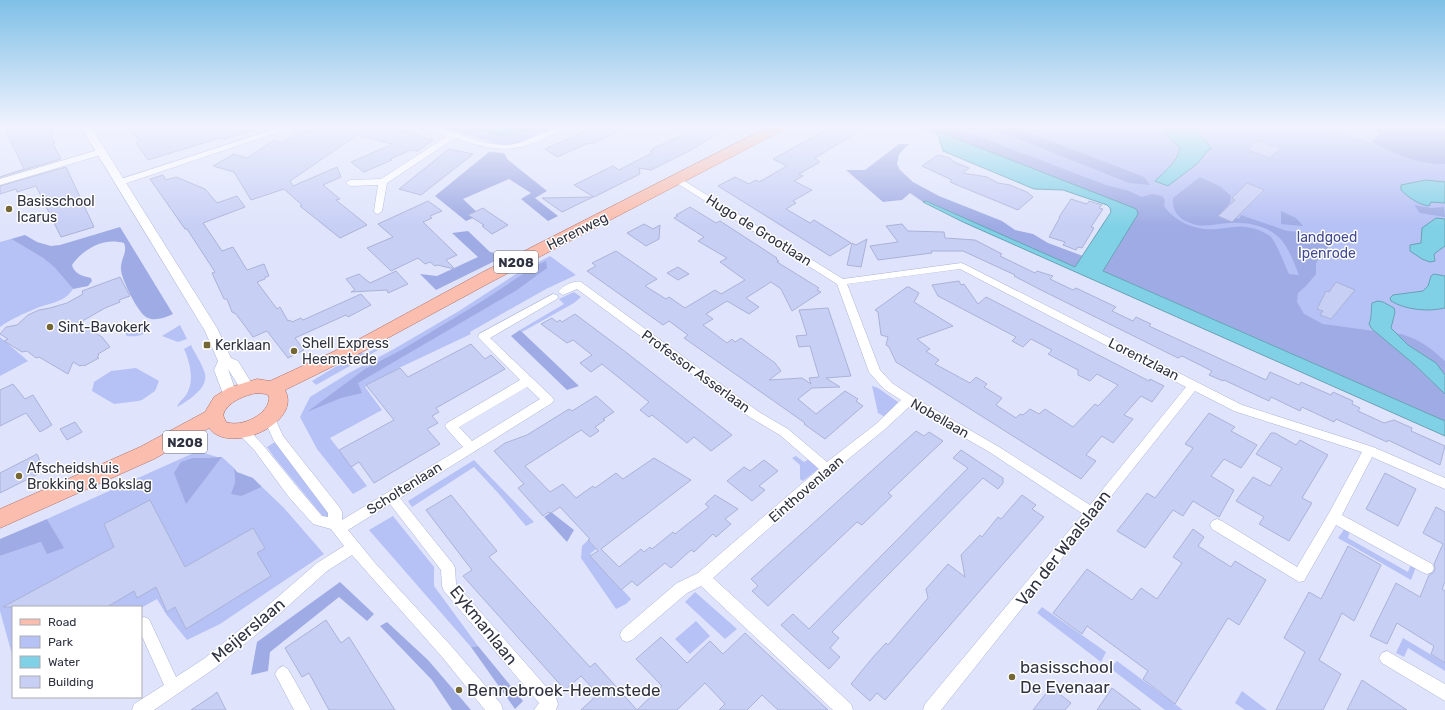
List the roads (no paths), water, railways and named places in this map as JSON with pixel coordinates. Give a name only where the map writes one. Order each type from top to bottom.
[{"type":"main road","name":"Herenweg","points":[[276,394],[321,374],[356,348],[493,274],[715,160]]},
{"type":"main road","name":"N208","points":[[270,417],[257,425],[242,430],[227,430],[218,422],[216,408],[230,395],[247,387],[256,386],[276,394]]},
{"type":"main road","points":[[270,417],[275,411],[276,394]]},
{"type":"main road","name":"N208","points":[[0,519],[218,422]]},
{"type":"street","points":[[0,182],[74,160]]},
{"type":"street","points":[[106,160],[212,330],[225,361],[233,365],[247,387]]},
{"type":"street","points":[[121,182],[184,160]]},
{"type":"street","points":[[350,183],[383,182],[416,160]]},
{"type":"street","name":"Hugo de Grootlaan","points":[[678,180],[841,282]]},
{"type":"street","points":[[378,211],[383,182]]},
{"type":"street","name":"Lorentzlaan","points":[[841,282],[961,266],[1238,408],[1369,450],[1445,484]]},
{"type":"street","name":"Nobellaan","points":[[841,282],[875,372],[888,386],[909,400],[995,450],[1091,512]]},
{"type":"street","name":"Professor Asserlaan","points":[[558,295],[577,284],[755,415],[767,420],[802,446],[827,469]]},
{"type":"street","name":"Scholtenlaan","points":[[336,527],[391,496],[548,400],[483,337],[558,295]]},
{"type":"street","points":[[225,361],[221,370],[230,395]]},
{"type":"street","points":[[470,448],[452,426],[528,381]]},
{"type":"street","name":"Van der Waalslaan","points":[[931,710],[1194,385]]},
{"type":"street","name":"Einthovenlaan","points":[[627,635],[682,588],[703,578],[827,469],[880,427],[909,400]]},
{"type":"street","points":[[270,417],[278,438],[334,512],[336,527]]},
{"type":"street","points":[[242,430],[259,448],[293,492],[318,520],[336,527],[448,653],[495,710]]},
{"type":"street","points":[[1217,525],[1299,576],[1334,517],[1369,450]]},
{"type":"street","name":"Eykmanlaan","points":[[391,496],[448,568],[449,586],[550,704],[542,710]]},
{"type":"street","points":[[1334,517],[1427,568]]},
{"type":"street","name":"Meijerslaan","points":[[140,710],[210,663],[253,628],[322,567],[353,547]]},
{"type":"street","points":[[703,578],[845,710]]},
{"type":"street","points":[[144,624],[173,688]]},
{"type":"street","points":[[1387,658],[1445,693]]},
{"type":"street","points":[[283,674],[303,710]]},
{"type":"water","points":[[965,160],[1012,160],[1134,208],[1137,210],[1138,214],[1103,271],[1445,421],[1445,436],[963,222],[923,202],[926,201],[1075,267],[1111,212],[1110,208],[1107,205],[1063,190],[1034,189]]},
{"type":"water","points":[[1175,160],[1200,160],[1168,186],[1155,181]]},
{"type":"water","points":[[1426,180],[1445,182],[1445,203],[1431,202],[1429,206],[1421,204],[1401,190],[1401,185]]},
{"type":"water","points":[[1436,218],[1445,219],[1445,246],[1434,254],[1435,261],[1430,262],[1422,259],[1410,251],[1410,245],[1421,243],[1422,228]]},
{"type":"water","points":[[1434,274],[1445,276],[1445,308],[1432,310],[1417,309],[1403,306],[1391,301],[1390,298],[1393,295],[1423,291],[1428,286],[1431,276]]},
{"type":"water","points":[[1378,301],[1394,308],[1395,312],[1391,328],[1408,345],[1436,363],[1445,375],[1445,394],[1415,365],[1372,329],[1369,324],[1372,303]]},
{"type":"place","name":"Basisschool Icarus","points":[[9,209]]},
{"type":"place","name":"Sint-Bavokerk","points":[[50,327]]},
{"type":"place","name":"Kerklaan","points":[[207,345]]},
{"type":"place","name":"Shell Express Heemstede","points":[[294,351]]},
{"type":"place","name":"Afscheidshuis Brokking & Bokslag","points":[[19,476]]},
{"type":"place","name":"basisschool De Evenaar","points":[[1012,677]]},
{"type":"place","name":"Bennebroek-Heemstede","points":[[459,690]]},
{"type":"park label","name":"landgoed Ipenrode","points":[[1327,246]]}]
